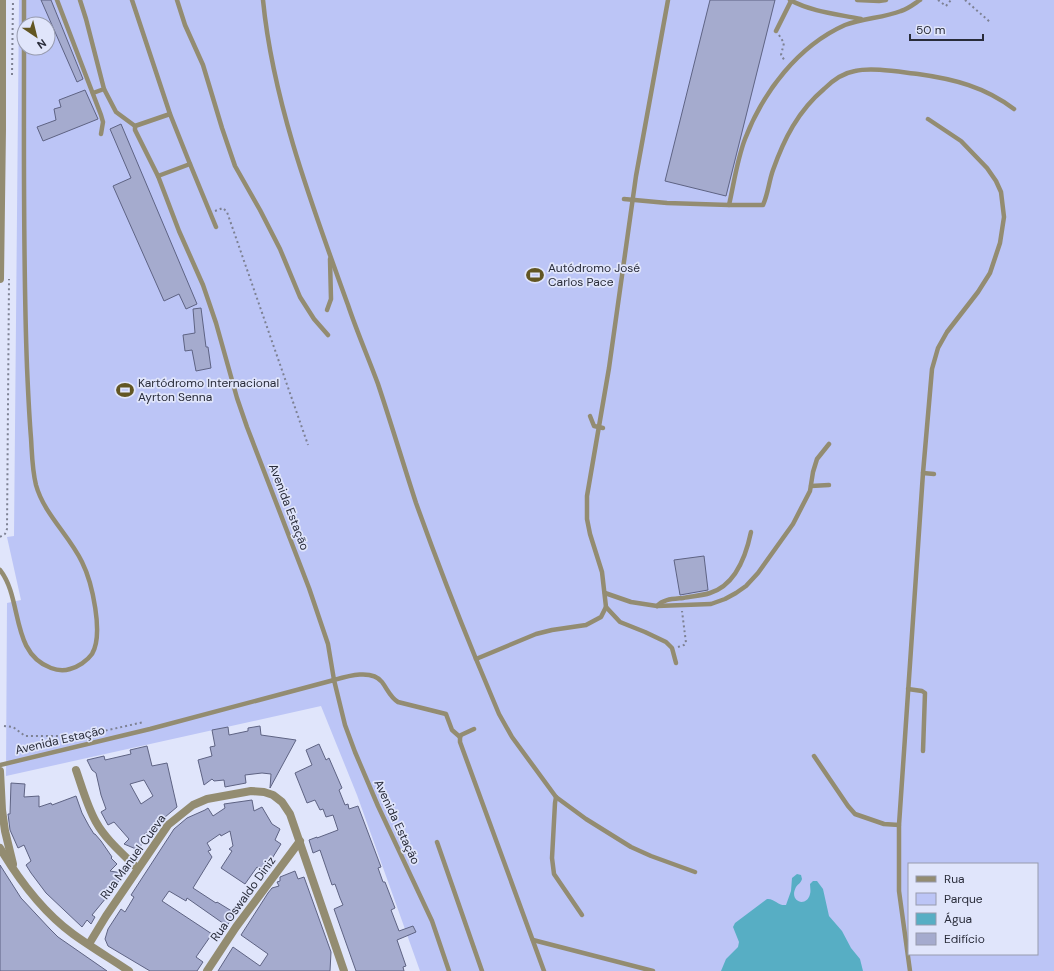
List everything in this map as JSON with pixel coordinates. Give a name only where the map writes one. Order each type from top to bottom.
[{"type":"street","points":[[0,279],[2,0]]},
{"type":"street","points":[[76,770],[96,822],[117,848],[137,868]]},
{"type":"street","points":[[0,771],[1,816],[14,868]]},
{"type":"street","name":"Rua Manuel Cueva","points":[[89,944],[137,868],[168,825],[189,808],[207,799],[244,793],[264,792],[273,795],[282,802],[290,814],[344,971]]},
{"type":"street","name":"Rua Oswaldo Diniz","points":[[207,971],[236,927],[300,841]]},
{"type":"street","points":[[0,848],[23,883],[40,904],[73,934],[129,971]]},
{"type":"lane","points":[[24,0],[24,16]]},
{"type":"lane","points":[[57,0],[93,93],[102,122],[101,134]]},
{"type":"lane","points":[[80,0],[104,88],[116,112],[135,126],[170,114]]},
{"type":"lane","points":[[132,0],[170,114],[216,227]]},
{"type":"lane","points":[[177,0],[185,25],[203,64],[235,166],[277,242],[300,297],[314,319],[328,335]]},
{"type":"lane","points":[[263,0],[268,41],[278,88],[302,170],[330,255],[377,383],[416,502],[445,582],[499,714],[512,737],[556,797],[586,819],[631,847],[695,872]]},
{"type":"lane","points":[[476,660],[536,634],[586,625],[601,617],[606,607],[602,572],[590,534],[586,510],[587,496],[601,427],[633,200],[668,0]]},
{"type":"lane","points":[[776,30],[791,0],[816,10],[862,19]]},
{"type":"lane","points":[[857,0],[886,0]]},
{"type":"lane","points":[[729,204],[737,166],[745,139],[762,103],[786,71],[809,49],[837,30],[862,19],[902,11],[920,0]]},
{"type":"lane","points":[[0,570],[7,581],[11,592],[26,646],[37,660],[50,668],[64,670],[71,669],[87,660],[95,643],[96,631],[92,586],[82,560],[48,512],[36,486],[33,468],[25,294],[24,56]]},
{"type":"lane","points":[[624,199],[667,203],[763,205],[773,170],[783,144],[794,123],[808,104],[820,92],[831,82],[846,74],[864,70],[899,71],[947,78],[968,84],[999,99],[1014,109]]},
{"type":"lane","points":[[93,93],[104,88]]},
{"type":"lane","points":[[910,971],[899,891],[899,825],[930,385],[934,359],[947,332],[978,292],[990,273],[1000,243],[1004,216],[1001,192],[996,180],[987,168],[961,141],[928,119]]},
{"type":"lane","name":"Avenida Estação","points":[[135,126],[135,130],[158,176],[179,231],[203,285],[222,341],[237,398],[247,427],[309,588],[328,644],[334,680],[345,725],[355,752],[378,806],[432,921],[449,971]]},
{"type":"lane","points":[[158,176],[190,164]]},
{"type":"lane","points":[[327,310],[331,299],[330,255]]},
{"type":"lane","points":[[590,416],[592,425],[601,427]]},
{"type":"lane","points":[[605,593],[631,602],[657,606],[697,605],[718,602],[736,593],[749,583],[758,573],[792,524],[808,495],[817,459],[830,444]]},
{"type":"lane","points":[[923,473],[934,474]]},
{"type":"lane","points":[[811,486],[829,485]]},
{"type":"lane","points":[[657,606],[663,601],[709,594],[721,588],[734,577],[749,542],[751,532]]},
{"type":"lane","points":[[606,607],[620,622],[661,639],[672,648],[676,663]]},
{"type":"lane","points":[[334,680],[351,676],[368,675],[378,678],[392,697],[398,702],[446,714],[452,730],[460,737],[463,750],[544,971]]},
{"type":"lane","name":"Avenida Estação","points":[[0,765],[150,729],[334,680]]},
{"type":"lane","points":[[908,690],[922,691],[925,693],[923,751]]},
{"type":"lane","points":[[460,737],[474,729]]},
{"type":"lane","points":[[814,756],[855,814],[884,824],[899,825]]},
{"type":"lane","points":[[556,797],[552,867],[556,879],[582,915]]},
{"type":"lane","points":[[436,842],[482,971]]},
{"type":"lane","points":[[533,940],[654,971]]},
{"type":"path","points":[[938,0],[946,6],[951,0]]},
{"type":"path","points":[[965,0],[990,22]]},
{"type":"path","points":[[776,30],[784,43],[781,55],[787,63]]},
{"type":"path","points":[[210,212],[223,208],[227,212],[308,445]]},
{"type":"path","points":[[672,648],[686,644],[682,605]]},
{"type":"path","points":[[4,726],[13,727],[22,735],[29,737],[62,736],[99,732],[143,722],[147,723],[150,729]]},
{"type":"green space","name":"Autódromo José Carlos Pace","points":[[19,0],[1054,0],[1054,971],[420,971],[357,795],[321,706],[6,776],[7,603],[21,600],[7,537],[14,536],[18,56],[56,56],[56,16],[19,16]]},
{"type":"water","points":[[797,874],[801,875],[802,879],[794,892],[796,899],[802,902],[805,901],[810,894],[810,884],[813,881],[817,881],[823,889],[829,916],[842,931],[851,948],[860,959],[863,971],[721,971],[726,959],[738,947],[739,942],[733,927],[735,923],[767,899],[786,905],[791,891],[792,878]]},
{"type":"building","points":[[41,0],[51,0],[83,79],[77,82],[56,34],[56,16],[48,16]]},
{"type":"building","points":[[710,0],[775,0],[726,196],[665,181]]},
{"type":"building","points":[[85,90],[98,119],[43,141],[37,127],[56,120],[54,109],[61,107],[59,100]]},
{"type":"building","points":[[121,124],[197,304],[186,309],[179,294],[164,301],[113,186],[131,178],[110,129]]},
{"type":"building","points":[[201,308],[206,347],[208,347],[211,368],[196,371],[192,350],[185,351],[183,335],[195,333],[193,309]]},
{"type":"building","points":[[704,556],[708,590],[680,595],[674,560]]},
{"type":"building","points":[[260,726],[261,735],[296,740],[270,788],[271,774],[262,773],[245,775],[246,783],[225,787],[224,780],[214,781],[212,779],[204,785],[198,760],[212,756],[210,747],[215,746],[212,730],[228,727],[229,735],[248,731],[248,728]]},
{"type":"building","points":[[319,744],[326,760],[329,758],[342,788],[339,790],[345,805],[348,804],[349,809],[358,806],[381,867],[378,868],[383,882],[385,882],[395,908],[391,910],[399,931],[413,926],[416,932],[397,940],[406,966],[403,967],[404,971],[356,971],[334,909],[343,905],[335,884],[332,885],[320,850],[313,853],[309,840],[338,830],[333,815],[326,817],[323,809],[320,810],[315,800],[307,803],[295,773],[312,765],[306,750]]},
{"type":"building","points":[[147,746],[152,766],[167,763],[177,807],[140,838],[144,843],[136,849],[124,844],[129,839],[114,822],[108,825],[101,812],[106,809],[96,773],[92,770],[87,760],[104,756],[105,760],[131,754],[130,750]],"holes":[[[144,780],[153,796],[141,804],[130,784]]]},
{"type":"building","points":[[11,783],[25,784],[24,797],[39,796],[39,807],[51,803],[52,805],[76,796],[82,813],[89,826],[112,857],[111,858],[117,864],[110,871],[122,873],[121,877],[107,900],[106,898],[92,915],[95,917],[91,924],[87,920],[82,927],[46,893],[26,865],[31,861],[24,845],[18,848],[10,830],[8,814],[10,814]]},
{"type":"building","points":[[252,800],[254,811],[262,807],[272,824],[280,829],[275,840],[281,844],[268,865],[263,871],[257,867],[245,884],[221,868],[232,851],[229,849],[233,846],[230,831],[221,836],[220,834],[207,843],[211,850],[208,851],[212,857],[193,888],[235,913],[227,926],[187,898],[186,901],[169,891],[162,901],[212,934],[196,957],[203,962],[197,971],[150,971],[108,946],[105,939],[108,929],[121,909],[125,912],[134,897],[131,895],[174,829],[187,818],[208,808],[213,816],[225,808],[224,804]]},
{"type":"building","points":[[0,865],[21,898],[58,937],[107,971],[0,971]]},
{"type":"building","points":[[295,871],[298,879],[304,877],[331,952],[330,971],[218,971],[233,947],[260,966],[268,954],[241,935],[268,893],[272,888],[279,886],[277,882],[280,881],[280,877]]},
{"type":"place","name":"Autódromo José Carlos Pace","points":[[535,275]]},
{"type":"place","name":"Kartódromo Internacional Ayrton Senna","points":[[125,390]]}]
